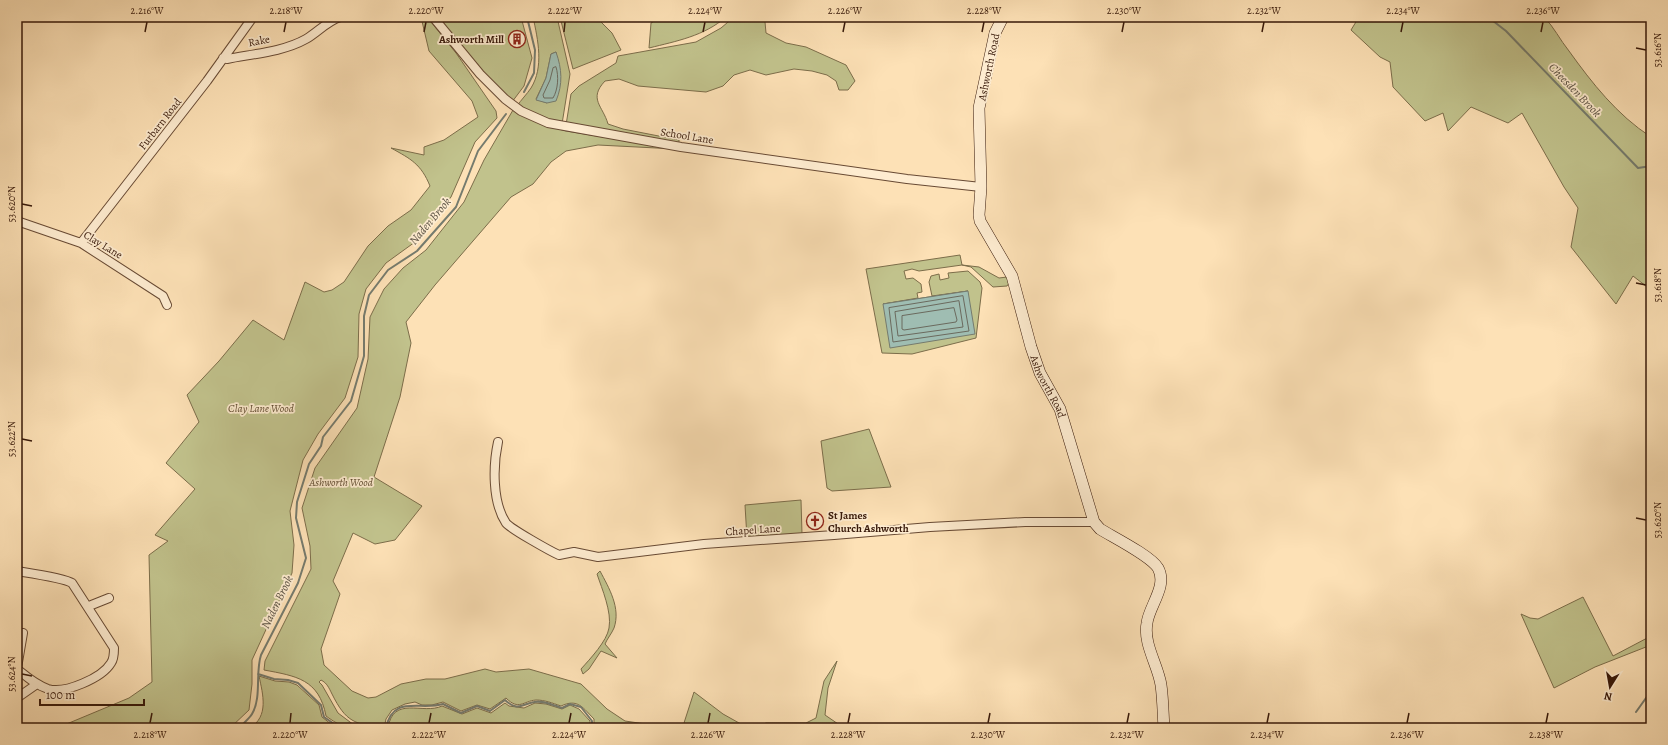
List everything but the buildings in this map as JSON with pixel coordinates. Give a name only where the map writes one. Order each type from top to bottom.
[{"type":"street","name":"Furbarn Road","points":[[82,244],[253,17]]},
{"type":"street","name":"Rake","points":[[223,58],[227,59],[289,46],[306,39],[329,21],[340,17]]},
{"type":"street","name":"School Lane","points":[[433,17],[480,74],[504,99],[521,112],[548,123],[681,147],[922,181],[981,187]]},
{"type":"street","name":"Ashworth Road","points":[[1003,17],[995,33],[979,108],[981,187],[980,221],[1012,276],[1030,347],[1040,373],[1060,409],[1094,522]]},
{"type":"street","name":"Clay Lane","points":[[17,221],[82,244],[162,296],[167,305]]},
{"type":"street","name":"Chapel Lane","points":[[498,442],[494,459],[495,494],[507,523],[559,555],[574,552],[598,557],[704,544],[930,527],[1025,522],[1094,522]]},
{"type":"street","points":[[1094,522],[1100,529],[1154,563],[1160,573],[1161,579],[1158,594],[1151,610],[1146,628],[1161,684],[1164,728]]},
{"type":"street","points":[[17,570],[69,581],[72,583],[114,648],[110,665],[90,681],[65,689],[50,690],[37,684],[17,668],[23,633]]},
{"type":"street","points":[[88,606],[109,598]]},
{"type":"street","points":[[17,698],[37,684]]},
{"type":"green space","name":"Clay Lane Wood","points":[[421,17],[427,17],[456,53],[496,111],[497,118],[475,142],[451,197],[415,242],[386,263],[366,289],[359,314],[358,357],[345,398],[318,434],[303,460],[290,511],[294,545],[292,573],[252,660],[252,684],[249,710],[230,728],[57,728],[129,698],[152,682],[149,555],[168,541],[155,535],[195,489],[166,463],[199,422],[187,395],[219,361],[253,320],[284,340],[305,282],[324,292],[332,290],[344,282],[368,246],[388,226],[411,210],[430,186],[423,172],[415,163],[391,148],[424,155],[424,147],[444,140],[478,117],[472,101],[429,51]]},
{"type":"green space","points":[[438,17],[521,17],[532,58],[524,86],[512,102],[493,83]]},
{"type":"green space","points":[[533,17],[557,17],[570,74],[562,124],[545,120],[517,106],[531,88],[538,71],[539,53]],"holes":[[[556,52],[547,103],[536,99],[546,78],[551,54]]]},
{"type":"green space","points":[[560,17],[596,17],[612,33],[621,50],[573,69]]},
{"type":"green space","points":[[661,17],[726,17],[709,29],[690,37],[649,48],[651,23]]},
{"type":"green space","points":[[734,17],[769,17],[765,22],[766,33],[786,43],[806,47],[846,65],[855,81],[848,90],[839,90],[836,81],[827,75],[812,71],[794,69],[766,75],[750,70],[734,75],[723,86],[706,92],[638,86],[619,79],[605,81],[600,87],[597,98],[608,124],[623,129],[679,140],[679,143],[566,125],[571,94],[579,86],[616,63],[618,56],[696,42],[721,28]]},
{"type":"green space","points":[[1359,17],[1544,17],[1606,98],[1627,119],[1651,137],[1651,290],[1633,276],[1616,304],[1571,247],[1578,208],[1564,187],[1522,113],[1508,123],[1471,107],[1448,131],[1443,113],[1425,121],[1393,87],[1390,62],[1380,57],[1351,30]]},
{"type":"green space","name":"Ashworth Wood","points":[[513,110],[541,124],[566,131],[676,149],[598,145],[566,151],[551,162],[533,184],[511,197],[435,285],[406,322],[411,343],[400,397],[374,477],[422,506],[395,540],[375,544],[353,533],[333,581],[340,594],[321,649],[324,665],[352,691],[368,698],[376,697],[401,684],[426,679],[445,679],[485,669],[496,672],[529,669],[581,684],[607,709],[625,721],[659,726],[683,726],[694,692],[723,714],[748,728],[594,728],[594,719],[580,705],[572,703],[561,706],[536,700],[518,705],[510,702],[506,698],[490,709],[477,705],[461,711],[443,702],[432,705],[422,705],[415,702],[405,704],[392,710],[386,719],[384,728],[365,725],[352,720],[342,711],[328,686],[321,680],[319,682],[338,713],[358,728],[353,728],[341,725],[326,716],[323,704],[318,694],[304,681],[296,677],[264,670],[265,661],[311,569],[310,546],[302,508],[315,468],[357,408],[368,359],[370,317],[384,289],[403,268],[426,250],[464,202],[484,160]]},
{"type":"green space","points":[[960,255],[962,265],[919,271],[912,269],[904,271],[906,279],[913,278],[921,284],[922,292],[917,293],[918,298],[883,304],[968,291],[932,296],[929,282],[931,276],[939,274],[940,280],[949,278],[948,273],[968,271],[980,282],[982,288],[976,338],[912,354],[882,353],[866,269]]},
{"type":"green space","points":[[962,265],[979,267],[999,278],[1007,277],[1009,283],[1007,286],[993,287],[971,267]]},
{"type":"green space","points":[[869,429],[891,487],[832,491],[827,488],[821,441]]},
{"type":"green space","points":[[801,500],[802,534],[747,538],[745,505]]},
{"type":"green space","points":[[600,571],[613,598],[616,613],[614,628],[605,644],[617,658],[601,651],[589,669],[583,674],[581,669],[602,644],[608,633],[610,622],[604,593],[597,574]]},
{"type":"green space","points":[[1583,597],[1613,656],[1651,636],[1651,645],[1595,667],[1554,688],[1521,614],[1530,618],[1538,619]]},
{"type":"green space","points":[[837,661],[828,688],[825,715],[844,728],[752,728],[766,723],[806,723],[816,718],[824,681]]},
{"type":"green space","points":[[259,676],[297,685],[319,705],[322,717],[336,728],[250,728],[256,723],[262,711],[263,698]]},
{"type":"green space","points":[[505,703],[509,706],[524,708],[535,703],[546,704],[562,709],[570,705],[579,709],[590,721],[590,728],[436,728],[430,724],[388,728],[391,718],[396,712],[402,709],[426,709],[442,706],[462,714],[477,708],[491,713]]},
{"type":"water","points":[[556,52],[560,64],[561,83],[556,101],[547,103],[536,100],[546,78],[551,54]]},
{"type":"water","points":[[968,291],[975,334],[890,348],[883,304]]},
{"type":"waterway","name":"Naden Brook","points":[[524,92],[534,73],[535,50],[527,17]]},
{"type":"waterway","name":"Cheesden Brook","points":[[1488,17],[1506,31],[1638,168],[1651,166]]},
{"type":"waterway","name":"Naden Brook","points":[[240,728],[251,716],[255,707],[258,693],[258,669],[261,655],[298,583],[306,558],[296,518],[297,502],[309,464],[321,446],[323,437],[351,401],[364,356],[364,316],[369,295],[388,270],[417,251],[456,207],[478,151],[506,114]]},
{"type":"waterway","points":[[258,674],[274,679],[288,680],[298,683],[321,705],[324,717],[340,728]]},
{"type":"waterway","points":[[1636,712],[1651,691]]},
{"type":"waterway","points":[[386,728],[390,717],[401,707],[434,706],[443,704],[461,713],[477,706],[490,711],[505,700],[513,706],[541,702],[562,708],[570,704],[581,707],[592,721],[592,728]]},
{"type":"place","name":"Ashworth Mill","points":[[517,39]]},
{"type":"place","name":"St James Church Ashworth","points":[[815,521]]}]
